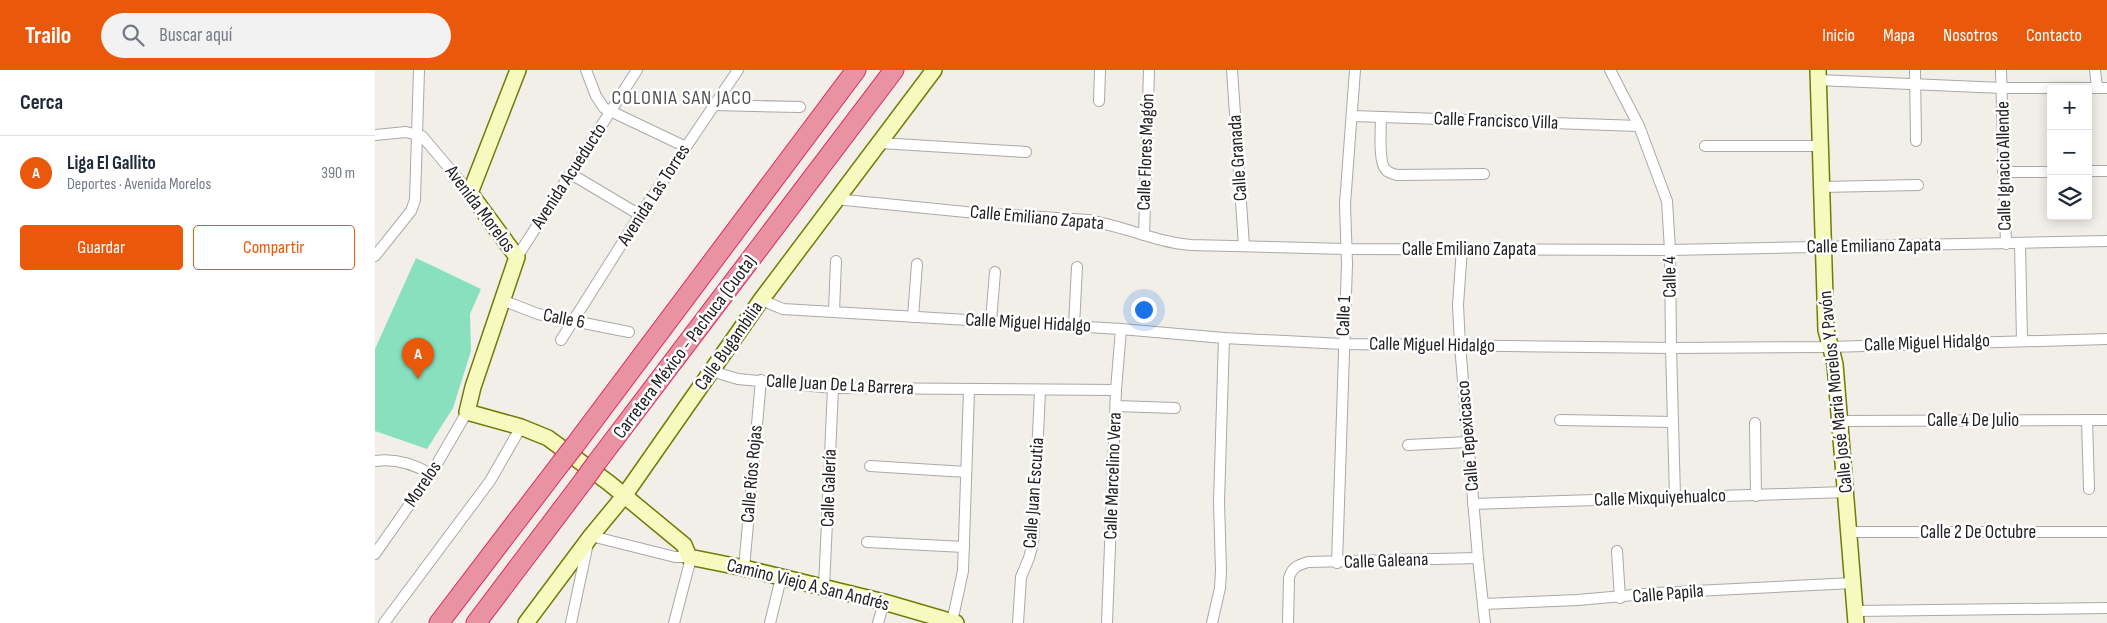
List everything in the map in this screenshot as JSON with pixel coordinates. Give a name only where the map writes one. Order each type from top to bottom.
[{"type":"highway","name":"Carretera México - Pachuca (Cuota)","points":[[439,623],[856,70]]},
{"type":"highway","name":"Carretera México - Pachuca (Cuota)","points":[[476,623],[894,70]]},
{"type":"street","points":[[375,256],[413,206],[416,190],[419,70]]},
{"type":"street","points":[[470,193],[518,70]]},
{"type":"street","points":[[586,70],[599,103],[610,111],[686,146]]},
{"type":"street","name":"Avenida Acueducto","points":[[517,257],[637,70]]},
{"type":"street","name":"Avenida Las Torres","points":[[561,340],[640,215],[738,70]]},
{"type":"street","name":"Calle Bugambilia","points":[[526,623],[590,537],[624,496],[761,300],[935,70]]},
{"type":"street","points":[[1099,101],[1100,70]]},
{"type":"street","name":"Calle Flores Magón","points":[[1143,235],[1149,70]]},
{"type":"street","name":"Calle Granada","points":[[1233,70],[1244,246]]},
{"type":"street","name":"Calle 1","points":[[1337,563],[1346,249],[1345,204],[1355,70]]},
{"type":"street","name":"Calle 4","points":[[1610,70],[1639,126],[1664,189],[1669,217],[1675,497]]},
{"type":"street","points":[[1915,70],[1916,141]]},
{"type":"street","name":"Calle Ignacio Allende","points":[[2001,70],[2006,244]]},
{"type":"street","points":[[1818,75],[1915,84],[2002,88],[2102,88],[2095,70]]},
{"type":"street","name":"Calle José María Morelos Y Pavón","points":[[1818,75],[1826,330],[1835,364],[1856,617]]},
{"type":"street","points":[[713,105],[800,107]]},
{"type":"street","name":"Calle Francisco Villa","points":[[1353,116],[1639,126]]},
{"type":"street","points":[[1381,117],[1382,162],[1386,171],[1397,175],[1484,174]]},
{"type":"street","points":[[375,135],[406,132],[418,134]]},
{"type":"street","name":"Avenida Morelos","points":[[418,134],[427,139],[517,257],[473,387],[467,412]]},
{"type":"street","points":[[880,143],[1026,152]]},
{"type":"street","points":[[1705,146],[1820,146]]},
{"type":"street","points":[[2092,171],[2107,171]]},
{"type":"street","points":[[2003,172],[2047,172]]},
{"type":"street","points":[[571,174],[640,215]]},
{"type":"street","points":[[1821,187],[1918,185]]},
{"type":"street","name":"Calle Emiliano Zapata","points":[[835,200],[966,212],[1088,220],[1105,223],[1173,244],[1346,249],[1670,250],[2006,244],[2107,240]]},
{"type":"street","name":"Calle Ignacio Allende","points":[[2020,243],[2022,340]]},
{"type":"street","name":"Calle Tepexicasco","points":[[1462,248],[1458,306],[1460,346],[1477,558],[1485,623]]},
{"type":"street","points":[[833,311],[836,260]]},
{"type":"street","points":[[913,317],[917,264]]},
{"type":"street","points":[[1074,326],[1077,267]]},
{"type":"street","points":[[991,321],[995,272]]},
{"type":"street","name":"Calle 6","points":[[502,300],[539,314],[629,332]]},
{"type":"street","name":"Calle Miguel Hidalgo","points":[[761,300],[783,309],[1343,344],[1671,348],[1830,347],[2107,339]]},
{"type":"street","name":"Calle Marcelino Vera","points":[[1107,623],[1121,329]]},
{"type":"street","points":[[1212,623],[1221,571],[1219,502],[1224,338]]},
{"type":"street","name":"Calle Juan De La Barrera","points":[[713,370],[730,377],[833,388],[1040,391],[1117,390]]},
{"type":"street","name":"Calle Ríos Rojas","points":[[744,568],[761,380]]},
{"type":"street","name":"Calle Galería","points":[[824,588],[833,388]]},
{"type":"street","points":[[954,622],[963,571],[969,390]]},
{"type":"street","name":"Calle Juan Escutia","points":[[1018,623],[1021,577],[1033,542],[1040,391]]},
{"type":"street","points":[[1116,406],[1175,408]]},
{"type":"street","points":[[467,412],[521,427],[548,438],[684,544],[690,557],[674,623]]},
{"type":"street","name":"Morelos","points":[[375,554],[431,474],[467,412]]},
{"type":"street","points":[[1560,420],[1673,422]]},
{"type":"street","points":[[2087,420],[2089,489]]},
{"type":"street","name":"Calle 4 De Julio","points":[[1840,421],[2107,420]]},
{"type":"street","points":[[1755,422],[1756,496]]},
{"type":"street","points":[[384,623],[487,486],[521,427]]},
{"type":"street","points":[[1408,445],[1468,442]]},
{"type":"street","points":[[375,461],[406,463],[419,467],[431,474]]},
{"type":"street","points":[[870,466],[966,472]]},
{"type":"street","name":"Calle Mixquiyehualco","points":[[1473,504],[1846,492]]},
{"type":"street","name":"Calle 2 De Octubre","points":[[1850,532],[2107,532]]},
{"type":"street","points":[[571,623],[590,537]]},
{"type":"street","name":"Camino Viejo A San Andrés","points":[[590,537],[675,557],[690,557],[744,568],[884,602],[954,622]]},
{"type":"street","points":[[867,542],[964,547]]},
{"type":"street","points":[[1617,551],[1620,598]]},
{"type":"street","name":"Calle Galeana","points":[[1288,623],[1289,578],[1295,567],[1308,562],[1337,563],[1477,558]]},
{"type":"street","points":[[770,623],[781,578]]},
{"type":"street","name":"Calle Papila","points":[[1483,604],[1620,598],[1657,593],[1853,583]]},
{"type":"street","points":[[879,623],[884,602]]},
{"type":"street","points":[[1856,617],[2107,608]]},
{"type":"green space","points":[[416,258],[481,289],[470,314],[471,351],[453,408],[427,449],[375,431],[375,349]]},
{"type":"place","name":"Liga El Gallito","points":[[418,379]]},
{"type":"district","name":"COLONIA SAN JACO","points":[[682,98]]}]
